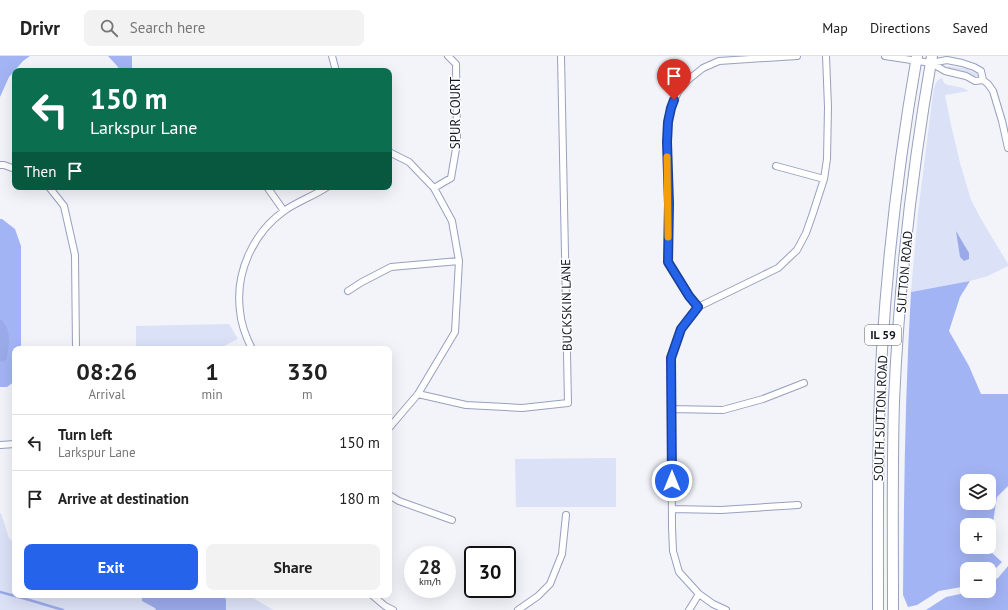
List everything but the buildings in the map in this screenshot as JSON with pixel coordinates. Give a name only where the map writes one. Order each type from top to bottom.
[{"type":"main road","name":"SOUTH SUTTON ROAD","points":[[878,610],[878,466],[882,349],[896,201],[906,125],[917,59]]},
{"type":"main road","name":"SUTTON ROAD","points":[[893,610],[894,400],[899,324],[910,203],[931,60]]},
{"type":"street","points":[[330,56],[335,68]]},
{"type":"street","name":"SPUR COURT","points":[[434,188],[451,178],[457,143],[456,64],[448,56]]},
{"type":"street","name":"BUCKSKIN LANE","points":[[418,394],[466,405],[522,408],[568,402],[561,56]]},
{"type":"street","points":[[698,307],[689,296],[668,262],[669,204],[667,142],[668,122],[671,108],[678,92],[688,80],[703,68],[720,61],[797,56]]},
{"type":"street","points":[[726,610],[713,604],[699,594],[679,572],[672,551],[671,358],[681,329],[698,307],[778,268],[797,250],[808,226],[824,179],[828,159],[826,56]]},
{"type":"street","points":[[885,56],[947,60],[962,63],[981,71],[983,80]]},
{"type":"street","points":[[931,60],[945,71],[966,76],[975,80],[983,80],[988,84],[993,91],[1008,148]]},
{"type":"street","points":[[678,69],[688,80]]},
{"type":"street","points":[[392,154],[409,162],[434,188],[452,221],[459,261],[455,332],[418,394],[392,424]]},
{"type":"street","points":[[0,165],[12,168]]},
{"type":"street","points":[[776,166],[824,179]]},
{"type":"street","points":[[51,190],[64,206],[75,255],[76,346]]},
{"type":"street","points":[[269,190],[284,211]]},
{"type":"street","points":[[251,346],[242,324],[239,297],[242,273],[252,249],[261,232],[271,222],[284,211],[322,190]]},
{"type":"street","points":[[348,291],[391,267],[459,261]]},
{"type":"street","points":[[671,409],[723,410],[764,399],[804,384]]},
{"type":"street","points":[[0,445],[12,444]]},
{"type":"street","points":[[392,497],[399,501],[452,520]]},
{"type":"street","points":[[672,509],[721,510],[798,505]]},
{"type":"street","points":[[518,610],[538,596],[550,584],[562,554],[566,515]]},
{"type":"street","points":[[689,610],[699,594]]},
{"type":"street","points":[[376,598],[385,606],[393,610]]},
{"type":"shaded area","points":[[0,56],[30,56],[17,68],[12,68],[12,74],[0,97]]},
{"type":"shaded area","points":[[108,56],[132,56],[132,68],[118,67]]},
{"type":"shaded area","points":[[948,66],[967,69],[980,77],[979,78],[960,70],[947,68]]},
{"type":"shaded area","points":[[942,78],[945,84],[969,91],[945,95],[951,125],[971,200],[1008,266],[988,276],[970,281],[911,292],[918,213],[933,93],[937,82]]},
{"type":"shaded area","points":[[0,219],[2,219],[15,229],[21,246],[21,346],[12,346],[12,383],[7,387],[0,387]]},
{"type":"shaded area","points":[[956,231],[969,253],[969,259],[964,261],[960,257]]},
{"type":"shaded area","points":[[970,281],[960,297],[949,331],[969,366],[981,394],[1008,394],[1008,486],[997,497],[996,503],[996,474],[960,474],[960,510],[995,510],[994,518],[960,518],[960,554],[993,554],[1002,562],[996,568],[996,562],[960,562],[960,587],[939,591],[917,605],[908,607],[903,595],[904,481],[911,292]]},
{"type":"shaded area","points":[[0,319],[7,328],[9,338],[6,360],[3,362],[0,361]]},
{"type":"shaded area","points":[[229,324],[238,339],[224,346],[136,346],[136,326]]},
{"type":"shaded area","points":[[616,458],[616,507],[516,507],[515,459]]},
{"type":"shaded area","points":[[1,513],[9,538],[12,541],[12,598],[253,598],[273,610],[0,610]]},
{"type":"shaded area","points":[[1008,566],[1008,610],[926,610],[946,597],[960,594],[960,598],[996,598],[996,579]]},
{"type":"shaded area","points":[[142,598],[225,598],[226,610],[156,610],[142,601]]},
{"type":"waterway","points":[[0,592],[12,595]]},
{"type":"waterway","points":[[22,598],[63,610]]},
{"type":"slow traffic","points":[[667,157],[669,204],[668,237]]},
{"type":"route","points":[[672,481],[671,358],[681,329],[698,307],[689,296],[668,262],[669,204],[667,142],[668,122],[674,100]]}]
